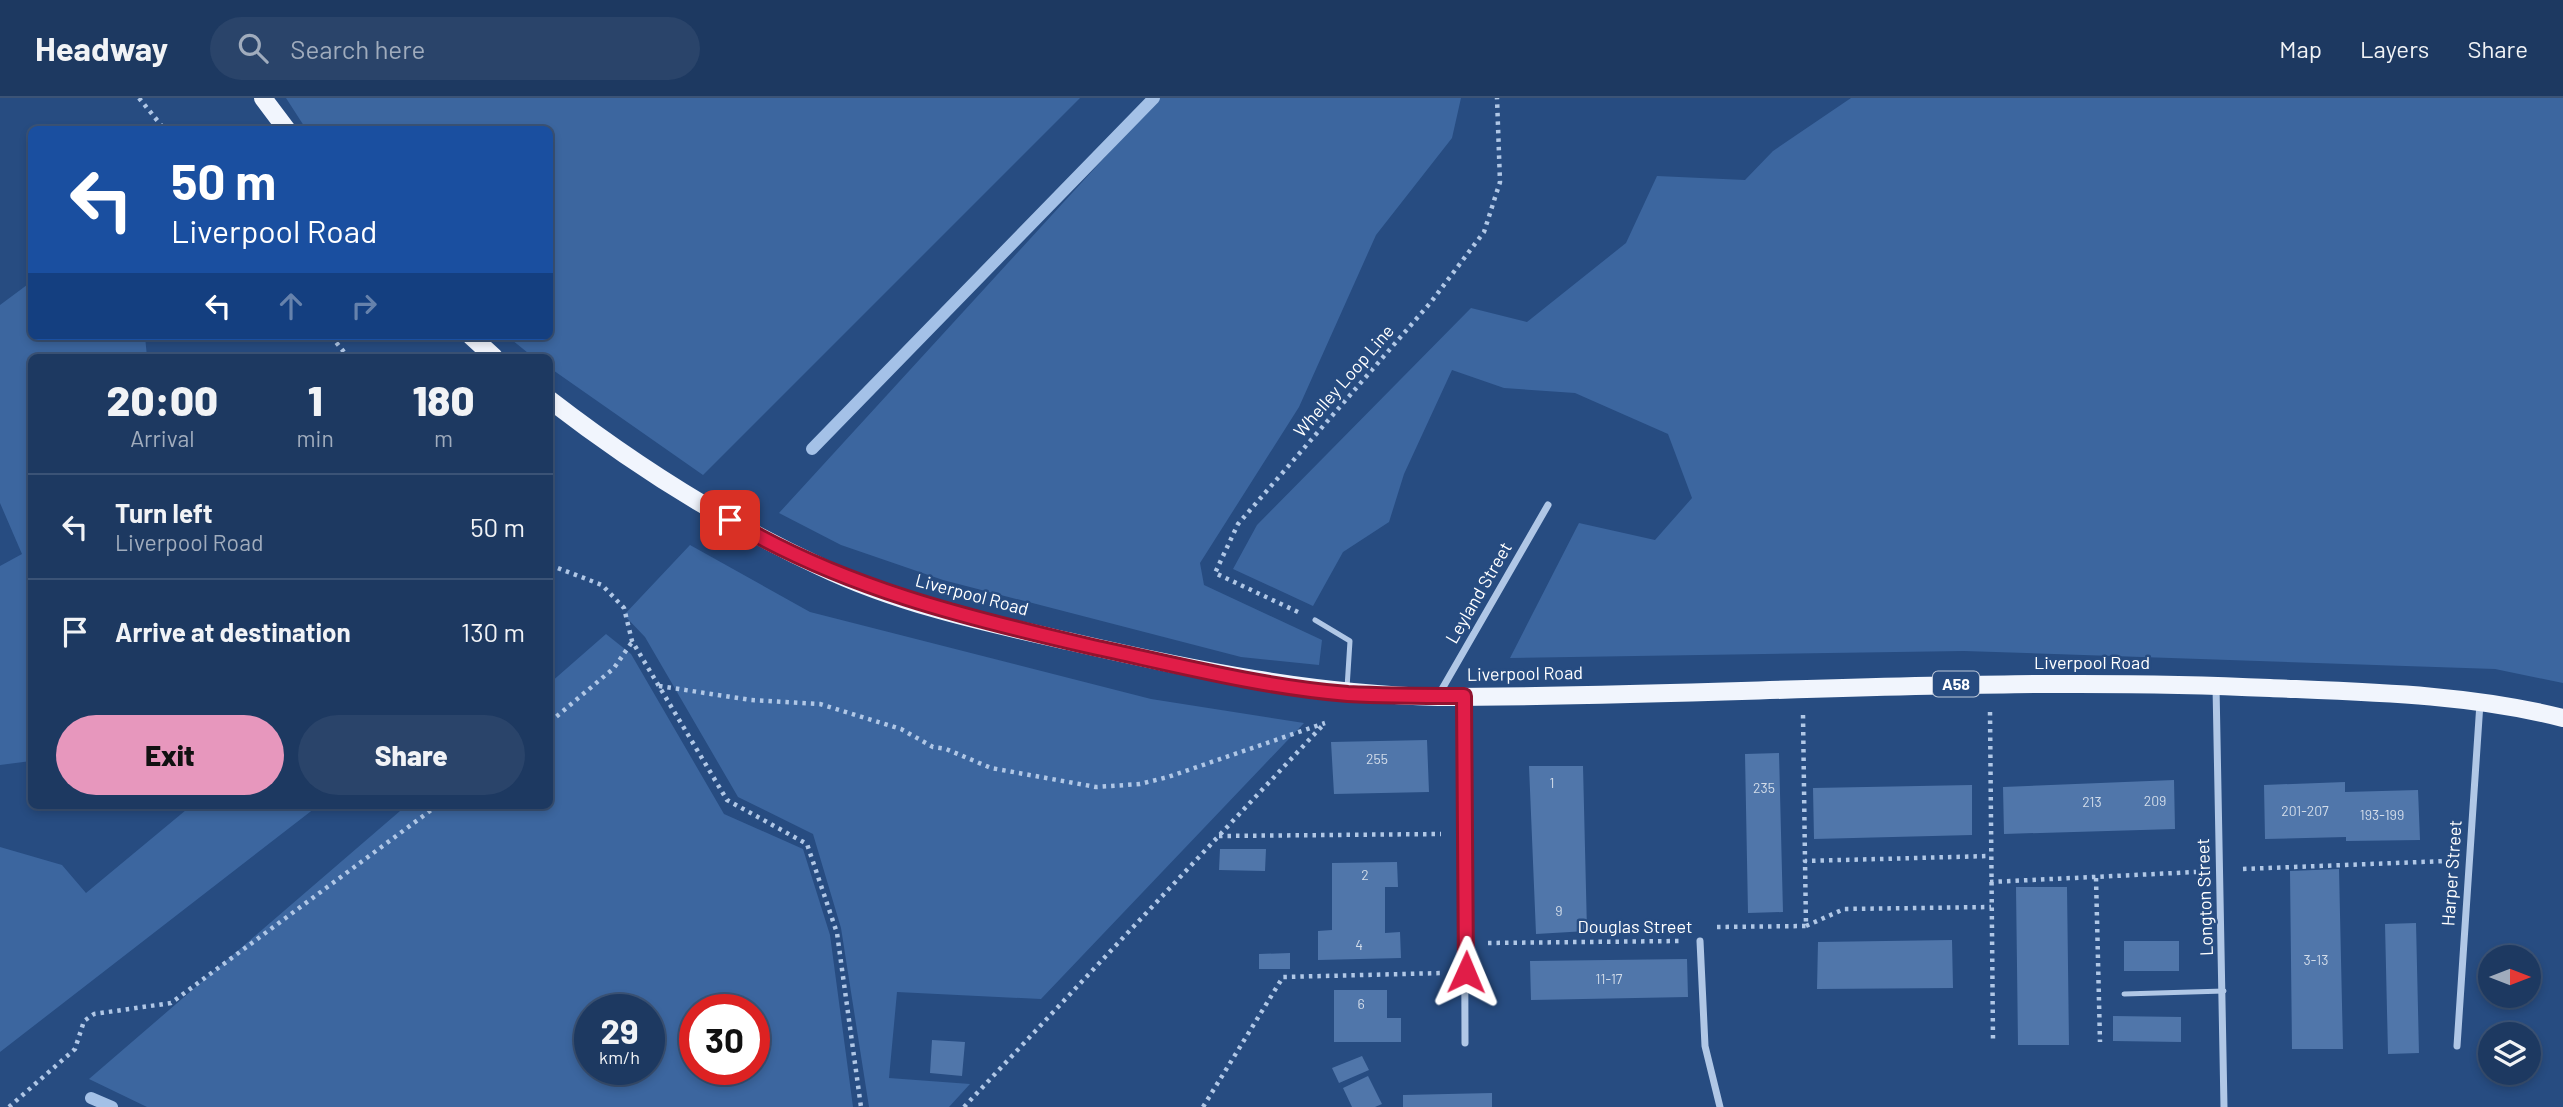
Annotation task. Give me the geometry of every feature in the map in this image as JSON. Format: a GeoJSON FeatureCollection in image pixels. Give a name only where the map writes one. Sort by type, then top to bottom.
{"type":"FeatureCollection","features":[{"type":"Feature","properties":{"kind":"main road"},"geometry":{"type":"LineString","coordinates":[[263,98],[283,126]]}},
{"type":"Feature","properties":{"kind":"main road"},"geometry":{"type":"LineString","coordinates":[[475,340],[491,354]]}},
{"type":"Feature","properties":{"kind":"main road","name":"Liverpool Road"},"geometry":{"type":"LineString","coordinates":[[553,402],[639,465],[753,533],[821,568],[883,591],[959,615],[1201,671],[1346,694],[1464,696],[1990,683],[2216,685],[2480,703],[2563,718]]}},
{"type":"Feature","properties":{"kind":"street","name":"Leyland Street"},"geometry":{"type":"LineString","coordinates":[[1438,696],[1548,505]]}},
{"type":"Feature","properties":{"kind":"street","name":"Longton Street"},"geometry":{"type":"LineString","coordinates":[[2216,685],[2224,991],[2224,1107]]}},
{"type":"Feature","properties":{"kind":"street"},"geometry":{"type":"LineString","coordinates":[[1464,696],[1465,1043]]}},
{"type":"Feature","properties":{"kind":"street","name":"Harper Street"},"geometry":{"type":"LineString","coordinates":[[2457,1046],[2480,703]]}},
{"type":"Feature","properties":{"kind":"street","name":"Douglas Street"},"geometry":{"type":"LineString","coordinates":[[1700,941],[1705,1046],[1720,1107]]}},
{"type":"Feature","properties":{"kind":"lane"},"geometry":{"type":"LineString","coordinates":[[1315,620],[1350,641],[1346,694]]}},
{"type":"Feature","properties":{"kind":"lane"},"geometry":{"type":"LineString","coordinates":[[2124,994],[2224,991]]}},
{"type":"Feature","properties":{"kind":"path"},"geometry":{"type":"LineString","coordinates":[[139,98],[162,126]]}},
{"type":"Feature","properties":{"kind":"path","name":"Whelley Loop Line"},"geometry":{"type":"LineString","coordinates":[[1315,620],[1215,573],[1238,524],[1431,302],[1484,232],[1500,182],[1497,98]]}},
{"type":"Feature","properties":{"kind":"path"},"geometry":{"type":"LineString","coordinates":[[334,340],[346,354]]}},
{"type":"Feature","properties":{"kind":"path"},"geometry":{"type":"LineString","coordinates":[[553,566],[602,585],[624,608],[632,641],[727,800],[807,844],[837,933],[861,1107]]}},
{"type":"Feature","properties":{"kind":"path"},"geometry":{"type":"LineString","coordinates":[[553,719],[614,668],[632,641]]}},
{"type":"Feature","properties":{"kind":"path"},"geometry":{"type":"LineString","coordinates":[[1990,683],[1993,1041]]}},
{"type":"Feature","properties":{"kind":"path"},"geometry":{"type":"LineString","coordinates":[[659,686],[751,700],[820,704],[848,710],[901,729],[933,747],[946,748],[991,768],[1096,787],[1128,785],[1168,777],[1325,723]]}},
{"type":"Feature","properties":{"kind":"path"},"geometry":{"type":"LineString","coordinates":[[1802,688],[1806,926]]}},
{"type":"Feature","properties":{"kind":"path"},"geometry":{"type":"LineString","coordinates":[[964,1107],[1325,723],[1346,694]]}},
{"type":"Feature","properties":{"kind":"path"},"geometry":{"type":"LineString","coordinates":[[9,1107],[75,1049],[84,1021],[94,1014],[171,1003],[433,809]]}},
{"type":"Feature","properties":{"kind":"path"},"geometry":{"type":"LineString","coordinates":[[1219,836],[1466,834]]}},
{"type":"Feature","properties":{"kind":"path"},"geometry":{"type":"LineString","coordinates":[[1805,861],[1990,856]]}},
{"type":"Feature","properties":{"kind":"path"},"geometry":{"type":"LineString","coordinates":[[1990,883],[2304,865],[2468,860]]}},
{"type":"Feature","properties":{"kind":"path"},"geometry":{"type":"LineString","coordinates":[[2095,878],[2100,1042]]}},
{"type":"Feature","properties":{"kind":"path"},"geometry":{"type":"LineString","coordinates":[[1700,941],[1701,928],[1806,926],[1844,909],[1991,907]]}},
{"type":"Feature","properties":{"kind":"path","name":"Douglas Street"},"geometry":{"type":"LineString","coordinates":[[1466,943],[1700,941]]}},
{"type":"Feature","properties":{"kind":"path"},"geometry":{"type":"LineString","coordinates":[[1203,1107],[1283,977],[1466,972]]}},
{"type":"Feature","properties":{"kind":"shaded area"},"geometry":{"type":"Polygon","coordinates":[[[286,98],[1080,98],[703,475],[553,370],[553,354],[529,354],[512,340],[553,340],[553,126],[304,126],[286,98]]]}},
{"type":"Feature","properties":{"kind":"shaded area"},"geometry":{"type":"Polygon","coordinates":[[[1159,98],[1461,98],[1452,138],[1376,235],[1299,407],[1200,563],[1204,585],[1322,640],[1319,665],[1241,657],[943,580],[841,545],[779,513],[1159,98]]]}},
{"type":"Feature","properties":{"kind":"shaded area"},"geometry":{"type":"Polygon","coordinates":[[[1851,98],[2563,98],[2563,683],[2495,669],[1964,651],[1510,658],[1579,523],[1655,540],[1692,498],[1668,434],[1575,393],[1504,388],[1452,370],[1404,474],[1389,522],[1343,552],[1313,606],[1233,569],[1257,525],[1471,308],[1527,322],[1626,243],[1657,176],[1745,180],[1773,151],[1851,98]]]}},
{"type":"Feature","properties":{"kind":"shaded area"},"geometry":{"type":"Polygon","coordinates":[[[28,284],[28,340],[145,340],[147,354],[28,354],[28,761],[0,765],[0,566],[22,554],[0,503],[0,305],[28,284]]]}},
{"type":"Feature","properties":{"kind":"shaded area"},"geometry":{"type":"Polygon","coordinates":[[[690,545],[810,612],[1151,699],[1304,723],[1041,999],[897,992],[889,1078],[970,1084],[949,1107],[869,1107],[841,928],[813,834],[738,797],[645,637],[624,615],[690,545]]]}},
{"type":"Feature","properties":{"kind":"shaded area"},"geometry":{"type":"Polygon","coordinates":[[[606,634],[631,654],[724,814],[803,849],[830,935],[853,1107],[147,1107],[89,1079],[402,809],[553,809],[553,680],[606,634]]]}},
{"type":"Feature","properties":{"kind":"shaded area"},"geometry":{"type":"Polygon","coordinates":[[[187,809],[314,809],[0,1052],[0,847],[62,865],[86,893],[187,809]]]}},
{"type":"Feature","properties":{"kind":"building"},"geometry":{"type":"Polygon","coordinates":[[[1427,740],[1429,792],[1334,794],[1331,742],[1427,740]]]}},
{"type":"Feature","properties":{"kind":"building"},"geometry":{"type":"Polygon","coordinates":[[[1779,753],[1783,912],[1748,913],[1745,754],[1779,753]]]}},
{"type":"Feature","properties":{"kind":"building"},"geometry":{"type":"Polygon","coordinates":[[[1529,766],[1583,766],[1587,931],[1536,934],[1529,766]]]}},
{"type":"Feature","properties":{"kind":"building"},"geometry":{"type":"Polygon","coordinates":[[[2174,780],[2175,829],[2004,834],[2003,787],[2174,780]]]}},
{"type":"Feature","properties":{"kind":"building"},"geometry":{"type":"Polygon","coordinates":[[[2345,782],[2345,792],[2418,790],[2420,840],[2346,841],[2346,837],[2265,839],[2264,785],[2345,782]]]}},
{"type":"Feature","properties":{"kind":"building"},"geometry":{"type":"Polygon","coordinates":[[[1972,785],[1972,835],[1814,839],[1813,788],[1972,785]]]}},
{"type":"Feature","properties":{"kind":"building"},"geometry":{"type":"Polygon","coordinates":[[[1220,849],[1266,849],[1265,871],[1219,870],[1220,849]]]}},
{"type":"Feature","properties":{"kind":"building"},"geometry":{"type":"Polygon","coordinates":[[[1397,862],[1398,887],[1385,887],[1385,933],[1400,932],[1401,958],[1318,960],[1318,931],[1332,930],[1332,863],[1397,862]]]}},
{"type":"Feature","properties":{"kind":"building"},"geometry":{"type":"Polygon","coordinates":[[[2339,869],[2343,1049],[2292,1049],[2290,871],[2339,869]]]}},
{"type":"Feature","properties":{"kind":"building"},"geometry":{"type":"Polygon","coordinates":[[[2016,887],[2067,887],[2069,1045],[2018,1045],[2016,887]]]}},
{"type":"Feature","properties":{"kind":"building"},"geometry":{"type":"Polygon","coordinates":[[[2416,923],[2419,1053],[2388,1054],[2385,924],[2416,923]]]}},
{"type":"Feature","properties":{"kind":"building"},"geometry":{"type":"Polygon","coordinates":[[[1952,940],[1953,988],[1817,989],[1818,942],[1952,940]]]}},
{"type":"Feature","properties":{"kind":"building"},"geometry":{"type":"Polygon","coordinates":[[[2124,941],[2179,941],[2179,971],[2124,971],[2124,941]]]}},
{"type":"Feature","properties":{"kind":"building"},"geometry":{"type":"Polygon","coordinates":[[[1290,953],[1290,969],[1259,969],[1259,954],[1290,953]]]}},
{"type":"Feature","properties":{"kind":"building"},"geometry":{"type":"Polygon","coordinates":[[[1687,959],[1688,997],[1531,1000],[1530,961],[1687,959]]]}},
{"type":"Feature","properties":{"kind":"building"},"geometry":{"type":"Polygon","coordinates":[[[1334,990],[1387,990],[1387,1018],[1401,1018],[1401,1042],[1334,1042],[1334,990]]]}},
{"type":"Feature","properties":{"kind":"building"},"geometry":{"type":"Polygon","coordinates":[[[2113,1016],[2181,1017],[2181,1042],[2113,1041],[2113,1016]]]}},
{"type":"Feature","properties":{"kind":"building"},"geometry":{"type":"Polygon","coordinates":[[[932,1040],[965,1042],[962,1076],[930,1073],[932,1040]]]}},
{"type":"Feature","properties":{"kind":"building"},"geometry":{"type":"Polygon","coordinates":[[[1362,1056],[1369,1070],[1339,1083],[1332,1068],[1362,1056]]]}},
{"type":"Feature","properties":{"kind":"building"},"geometry":{"type":"Polygon","coordinates":[[[1368,1076],[1382,1104],[1375,1107],[1352,1107],[1343,1088],[1368,1076]]]}},
{"type":"Feature","properties":{"kind":"building"},"geometry":{"type":"Polygon","coordinates":[[[1492,1093],[1492,1107],[1403,1107],[1403,1095],[1492,1093]]]}},
{"type":"Feature","properties":{"kind":"waterway"},"geometry":{"type":"LineString","coordinates":[[812,449],[1154,98]]}},
{"type":"Feature","properties":{"kind":"waterway"},"geometry":{"type":"LineString","coordinates":[[91,1098],[112,1107]]}},
{"type":"Feature","properties":{"kind":"route"},"geometry":{"type":"LineString","coordinates":[[730,520],[821,568],[959,615],[1201,671],[1282,685],[1346,694],[1464,696],[1466,972]]}}]}
